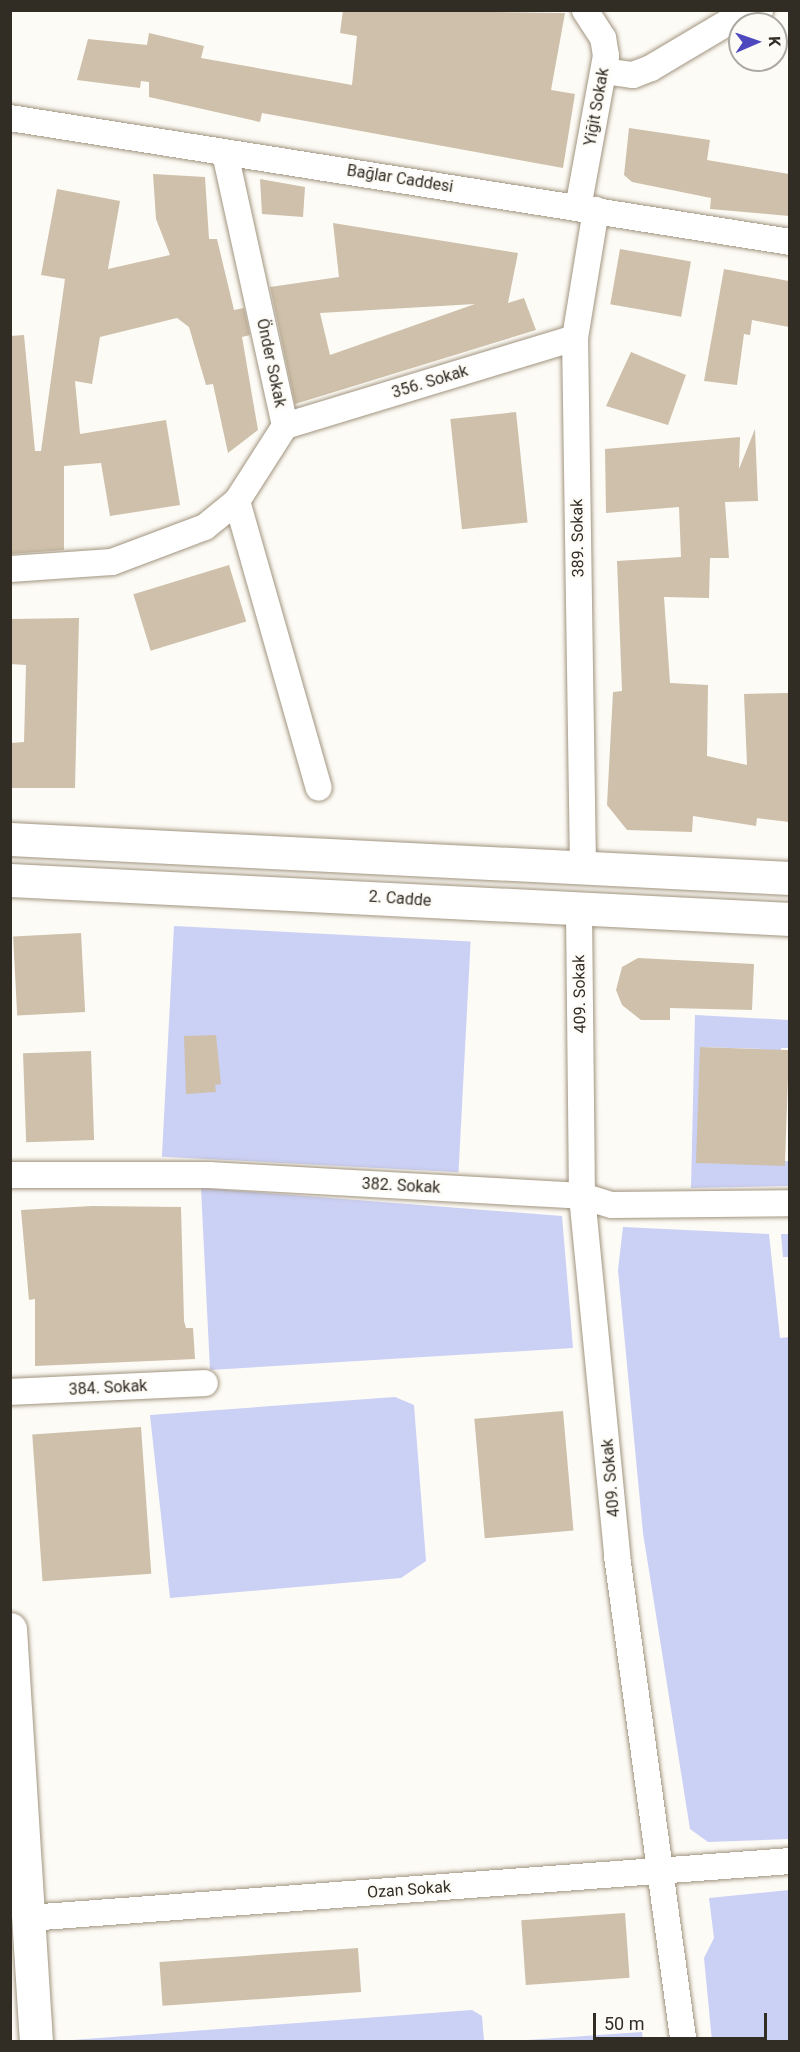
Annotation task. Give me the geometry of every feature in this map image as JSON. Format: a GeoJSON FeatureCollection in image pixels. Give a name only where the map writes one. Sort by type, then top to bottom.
{"type":"FeatureCollection","features":[{"type":"Feature","properties":{"kind":"main road"},"geometry":{"type":"LineString","coordinates":[[10,839],[789,878]]}},
{"type":"Feature","properties":{"kind":"main road","name":"2. Cadde"},"geometry":{"type":"LineString","coordinates":[[10,880],[579,912],[789,919]]}},
{"type":"Feature","properties":{"kind":"main road"},"geometry":{"type":"LineString","coordinates":[[10,1629],[36,2042]]}},
{"type":"Feature","properties":{"kind":"street","name":"Yiğit Sokak"},"geometry":{"type":"LineString","coordinates":[[585,10],[603,38],[604,71],[587,209]]}},
{"type":"Feature","properties":{"kind":"street"},"geometry":{"type":"LineString","coordinates":[[604,71],[633,75],[651,68],[732,20],[760,10]]}},
{"type":"Feature","properties":{"kind":"street","name":"Bağlar Caddesi"},"geometry":{"type":"LineString","coordinates":[[10,118],[789,242]]}},
{"type":"Feature","properties":{"kind":"street","name":"Önder Sokak"},"geometry":{"type":"LineString","coordinates":[[10,569],[112,562],[205,527],[237,501],[285,426],[225,152]]}},
{"type":"Feature","properties":{"kind":"street","name":"389. Sokak"},"geometry":{"type":"LineString","coordinates":[[583,868],[575,338],[587,209]]}},
{"type":"Feature","properties":{"kind":"street","name":"356. Sokak"},"geometry":{"type":"LineString","coordinates":[[285,426],[575,338]]}},
{"type":"Feature","properties":{"kind":"street"},"geometry":{"type":"LineString","coordinates":[[237,501],[319,788]]}},
{"type":"Feature","properties":{"kind":"street","name":"409. Sokak"},"geometry":{"type":"LineString","coordinates":[[579,912],[582,1196],[617,1556],[664,1873],[684,2042]]}},
{"type":"Feature","properties":{"kind":"street","name":"382. Sokak"},"geometry":{"type":"LineString","coordinates":[[10,1175],[209,1175],[582,1196],[612,1205],[789,1203]]}},
{"type":"Feature","properties":{"kind":"street","name":"384. Sokak"},"geometry":{"type":"LineString","coordinates":[[10,1392],[205,1383]]}},
{"type":"Feature","properties":{"kind":"street","name":"Ozan Sokak"},"geometry":{"type":"LineString","coordinates":[[29,1918],[789,1862]]}},
{"type":"Feature","properties":{"kind":"shaded area"},"geometry":{"type":"Polygon","coordinates":[[[174,926],[471,942],[459,1172],[162,1157],[174,926]]]}},
{"type":"Feature","properties":{"kind":"shaded area"},"geometry":{"type":"Polygon","coordinates":[[[695,1015],[789,1020],[789,1048],[781,1048],[781,1088],[763,1094],[763,1049],[701,1047],[699,1092],[714,1093],[700,1123],[700,1163],[761,1164],[762,1129],[772,1161],[789,1161],[789,1186],[691,1188],[695,1015]]]}},
{"type":"Feature","properties":{"kind":"shaded area"},"geometry":{"type":"Polygon","coordinates":[[[201,1188],[562,1216],[573,1348],[210,1370],[201,1188]]]}},
{"type":"Feature","properties":{"kind":"shaded area"},"geometry":{"type":"Polygon","coordinates":[[[623,1227],[769,1234],[780,1338],[790,1337],[789,1839],[708,1842],[690,1829],[643,1533],[618,1270],[623,1227]]]}},
{"type":"Feature","properties":{"kind":"shaded area"},"geometry":{"type":"Polygon","coordinates":[[[781,1234],[789,1234],[789,1257],[783,1257],[781,1234]]]}},
{"type":"Feature","properties":{"kind":"shaded area"},"geometry":{"type":"Polygon","coordinates":[[[395,1397],[414,1405],[426,1561],[401,1578],[170,1598],[150,1415],[395,1397]]]}},
{"type":"Feature","properties":{"kind":"shaded area"},"geometry":{"type":"Polygon","coordinates":[[[789,1890],[789,2041],[712,2041],[704,1958],[714,1938],[709,1898],[789,1890]]]}},
{"type":"Feature","properties":{"kind":"shaded area"},"geometry":{"type":"Polygon","coordinates":[[[472,2010],[482,2016],[484,2041],[59,2041],[472,2010]]]}},
{"type":"Feature","properties":{"kind":"shaded area"},"geometry":{"type":"Polygon","coordinates":[[[642,2032],[643,2041],[513,2041],[642,2032]]]}},
{"type":"Feature","properties":{"kind":"building"},"geometry":{"type":"Polygon","coordinates":[[[343,10],[565,13],[551,90],[575,94],[563,168],[262,113],[260,122],[149,97],[149,82],[141,81],[140,88],[77,80],[88,39],[147,45],[149,33],[204,46],[201,58],[352,85],[357,36],[340,33],[343,10]]]}},
{"type":"Feature","properties":{"kind":"building"},"geometry":{"type":"Polygon","coordinates":[[[629,128],[710,140],[707,160],[789,174],[789,216],[710,209],[711,198],[632,182],[624,175],[629,128]]]}},
{"type":"Feature","properties":{"kind":"building"},"geometry":{"type":"Polygon","coordinates":[[[153,174],[205,177],[209,239],[217,239],[234,310],[244,308],[250,335],[242,337],[258,430],[228,453],[213,384],[206,385],[189,327],[177,318],[100,337],[92,384],[75,381],[80,434],[166,420],[180,505],[110,516],[101,463],[64,466],[64,550],[10,554],[10,336],[24,335],[35,451],[41,451],[65,279],[41,275],[57,189],[120,201],[108,269],[170,255],[156,219],[153,174]]]}},
{"type":"Feature","properties":{"kind":"building"},"geometry":{"type":"Polygon","coordinates":[[[260,179],[305,187],[303,217],[262,214],[260,179]]]}},
{"type":"Feature","properties":{"kind":"building"},"geometry":{"type":"Polygon","coordinates":[[[333,223],[518,253],[508,303],[524,298],[536,330],[295,404],[270,287],[339,277],[333,223]],[[475,304],[320,313],[330,355],[475,304]]]}},
{"type":"Feature","properties":{"kind":"building"},"geometry":{"type":"Polygon","coordinates":[[[620,249],[691,262],[681,317],[610,304],[620,249]]]}},
{"type":"Feature","properties":{"kind":"building"},"geometry":{"type":"Polygon","coordinates":[[[724,269],[789,281],[789,327],[752,320],[750,335],[744,334],[737,385],[704,381],[724,269]]]}},
{"type":"Feature","properties":{"kind":"building"},"geometry":{"type":"Polygon","coordinates":[[[631,352],[686,375],[668,425],[606,406],[631,352]]]}},
{"type":"Feature","properties":{"kind":"building"},"geometry":{"type":"Polygon","coordinates":[[[516,412],[528,522],[462,529],[450,419],[516,412]]]}},
{"type":"Feature","properties":{"kind":"building"},"geometry":{"type":"Polygon","coordinates":[[[755,429],[758,501],[725,502],[729,558],[710,558],[709,598],[664,597],[670,683],[708,685],[707,756],[747,765],[744,694],[789,693],[789,822],[757,818],[756,826],[693,816],[692,832],[627,830],[607,805],[613,692],[622,691],[617,561],[681,557],[679,507],[606,513],[605,449],[740,437],[739,469],[755,429]]]}},
{"type":"Feature","properties":{"kind":"building"},"geometry":{"type":"Polygon","coordinates":[[[229,565],[246,621],[151,651],[133,594],[229,565]]]}},
{"type":"Feature","properties":{"kind":"building"},"geometry":{"type":"Polygon","coordinates":[[[79,618],[75,788],[10,788],[10,743],[24,742],[26,665],[10,664],[10,619],[79,618]]]}},
{"type":"Feature","properties":{"kind":"building"},"geometry":{"type":"Polygon","coordinates":[[[81,933],[85,1012],[17,1015],[13,937],[81,933]]]}},
{"type":"Feature","properties":{"kind":"building"},"geometry":{"type":"Polygon","coordinates":[[[638,958],[754,964],[752,1010],[670,1008],[670,1020],[641,1020],[622,1005],[616,990],[622,967],[638,958]]]}},
{"type":"Feature","properties":{"kind":"building"},"geometry":{"type":"Polygon","coordinates":[[[216,1035],[221,1084],[215,1085],[216,1092],[186,1094],[184,1036],[216,1035]]]}},
{"type":"Feature","properties":{"kind":"building"},"geometry":{"type":"Polygon","coordinates":[[[700,1047],[789,1050],[785,1166],[696,1163],[700,1047]]]}},
{"type":"Feature","properties":{"kind":"building"},"geometry":{"type":"Polygon","coordinates":[[[91,1051],[94,1140],[26,1142],[23,1053],[91,1051]]]}},
{"type":"Feature","properties":{"kind":"building"},"geometry":{"type":"Polygon","coordinates":[[[92,1206],[181,1207],[184,1321],[186,1328],[193,1328],[195,1359],[35,1366],[35,1299],[29,1300],[21,1210],[92,1206]]]}},
{"type":"Feature","properties":{"kind":"building"},"geometry":{"type":"Polygon","coordinates":[[[563,1411],[573,1531],[485,1538],[474,1419],[563,1411]]]}},
{"type":"Feature","properties":{"kind":"building"},"geometry":{"type":"Polygon","coordinates":[[[141,1427],[151,1574],[43,1581],[32,1435],[141,1427]]]}},
{"type":"Feature","properties":{"kind":"building"},"geometry":{"type":"Polygon","coordinates":[[[625,1913],[630,1978],[526,1985],[521,1920],[625,1913]]]}},
{"type":"Feature","properties":{"kind":"building"},"geometry":{"type":"Polygon","coordinates":[[[358,1948],[361,1992],[163,2006],[159,1962],[358,1948]]]}}]}
